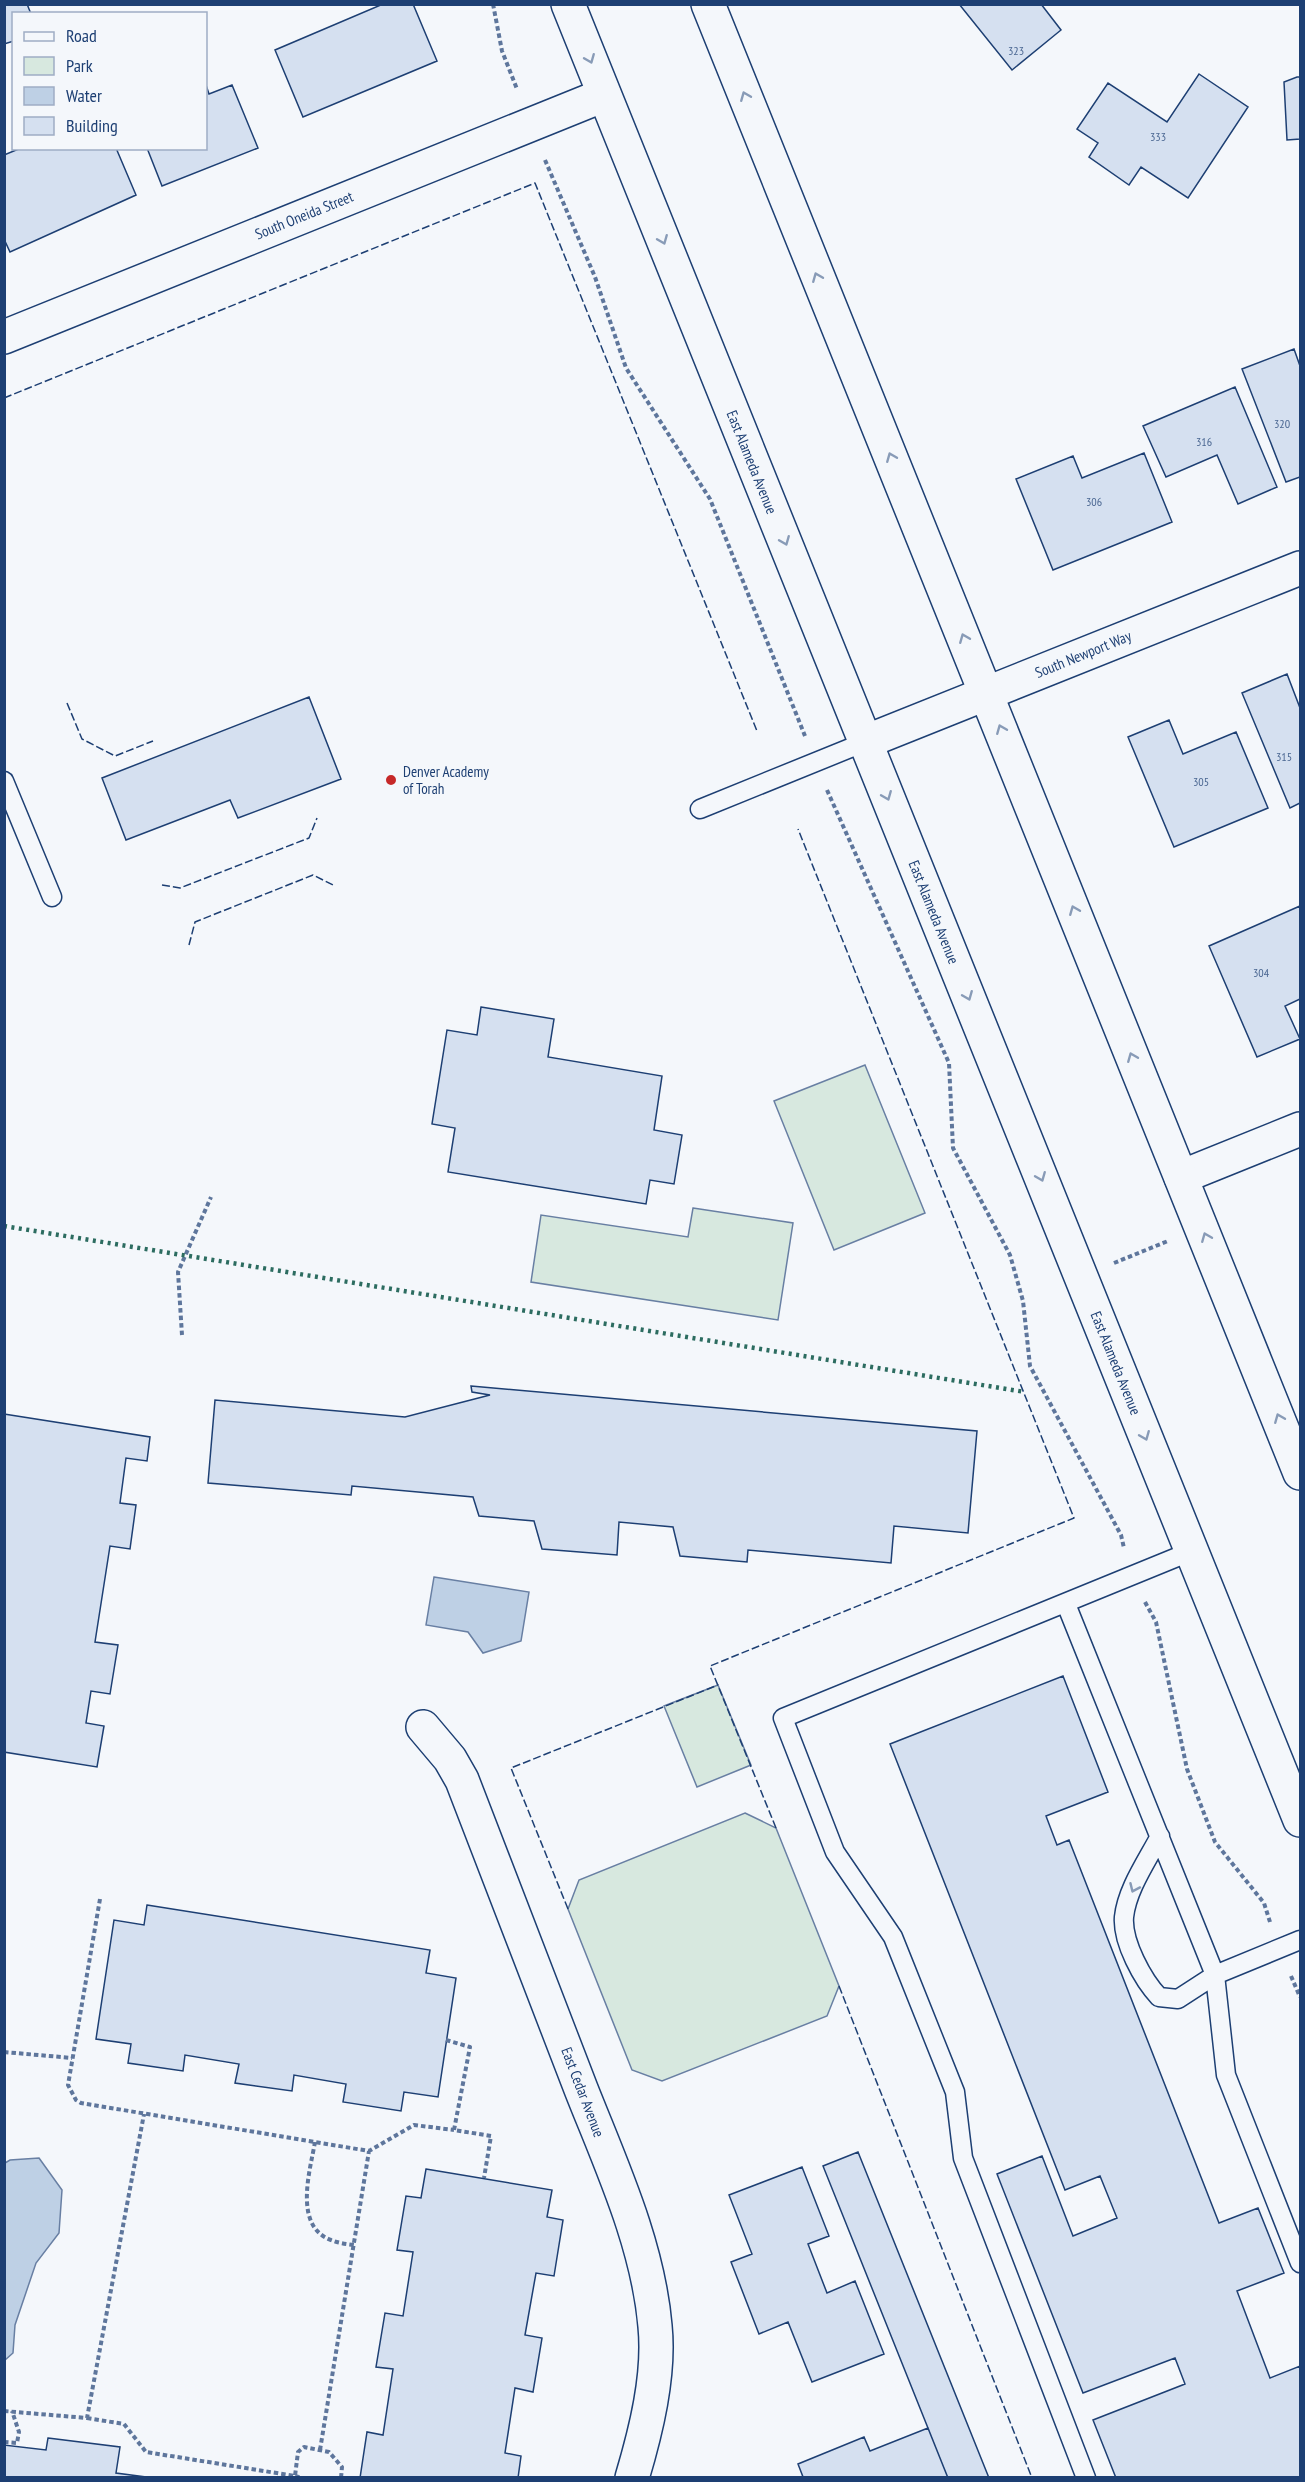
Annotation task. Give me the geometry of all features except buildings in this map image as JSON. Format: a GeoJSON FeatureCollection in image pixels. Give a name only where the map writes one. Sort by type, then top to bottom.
{"type":"FeatureCollection","features":[{"type":"Feature","properties":{"kind":"main road","name":"East Alameda Avenue"},"geometry":{"type":"LineString","coordinates":[[568,4],[1300,1820]]}},
{"type":"Feature","properties":{"kind":"main road"},"geometry":{"type":"LineString","coordinates":[[708,4],[1300,1473]]}},
{"type":"Feature","properties":{"kind":"main road","name":"South Oneida Street"},"geometry":{"type":"LineString","coordinates":[[4,337],[604,95]]}},
{"type":"Feature","properties":{"kind":"main road","name":"South Newport Way"},"geometry":{"type":"LineString","coordinates":[[865,742],[1300,568]]}},
{"type":"Feature","properties":{"kind":"main road"},"geometry":{"type":"LineString","coordinates":[[1181,1177],[1300,1129]]}},
{"type":"Feature","properties":{"kind":"main road","name":"East Cedar Avenue"},"geometry":{"type":"LineString","coordinates":[[423,1727],[450,1759],[462,1780],[638,2240],[650,2288],[656,2338],[655,2367],[648,2410],[641,2448],[632,2478]]}},
{"type":"Feature","properties":{"kind":"lane"},"geometry":{"type":"LineString","coordinates":[[700,809],[865,742]]}},
{"type":"Feature","properties":{"kind":"lane"},"geometry":{"type":"LineString","coordinates":[[4,781],[52,897]]}},
{"type":"Feature","properties":{"kind":"lane"},"geometry":{"type":"LineString","coordinates":[[1086,2478],[963,2158],[955,2092],[942,2059],[893,1937],[835,1852],[783,1718],[1192,1551]]}},
{"type":"Feature","properties":{"kind":"lane"},"geometry":{"type":"LineString","coordinates":[[1066,1604],[1215,1975],[1226,2075],[1300,2263]]}},
{"type":"Feature","properties":{"kind":"lane"},"geometry":{"type":"LineString","coordinates":[[1160,1836],[1131,1894],[1124,1918],[1129,1944],[1144,1981],[1159,1997],[1178,1999],[1215,1975],[1300,1940]]}},
{"type":"Feature","properties":{"kind":"path"},"geometry":{"type":"LineString","coordinates":[[493,4],[502,51],[519,94]]}},
{"type":"Feature","properties":{"kind":"path"},"geometry":{"type":"LineString","coordinates":[[546,163],[595,277],[626,368],[710,499],[847,839],[949,1063],[953,1148],[1010,1255],[1023,1301],[1030,1366],[1121,1535],[1132,1576],[1156,1622],[1187,1769],[1215,1842],[1264,1903],[1300,1997]]}},
{"type":"Feature","properties":{"kind":"path"},"geometry":{"type":"LineString","coordinates":[[182,1335],[178,1272],[211,1197]]}},
{"type":"Feature","properties":{"kind":"path"},"geometry":{"type":"LineString","coordinates":[[1108,1266],[1170,1241]]}},
{"type":"Feature","properties":{"kind":"path"},"geometry":{"type":"LineString","coordinates":[[100,1899],[68,2085],[76,2100],[81,2103],[144,2114],[369,2151],[414,2125],[490,2136],[484,2178]]}},
{"type":"Feature","properties":{"kind":"path"},"geometry":{"type":"LineString","coordinates":[[446,2040],[470,2047],[454,2130]]}},
{"type":"Feature","properties":{"kind":"path"},"geometry":{"type":"LineString","coordinates":[[4,2052],[72,2058]]}},
{"type":"Feature","properties":{"kind":"path"},"geometry":{"type":"LineString","coordinates":[[87,2418],[144,2114]]}},
{"type":"Feature","properties":{"kind":"path"},"geometry":{"type":"LineString","coordinates":[[315,2142],[305,2198],[309,2214],[317,2230],[329,2240],[354,2246]]}},
{"type":"Feature","properties":{"kind":"path"},"geometry":{"type":"LineString","coordinates":[[320,2450],[369,2151]]}},
{"type":"Feature","properties":{"kind":"path"},"geometry":{"type":"LineString","coordinates":[[4,2411],[87,2418],[124,2424],[146,2452],[302,2478]]}},
{"type":"Feature","properties":{"kind":"path"},"geometry":{"type":"LineString","coordinates":[[4,2442],[17,2443],[19,2432],[12,2411]]}},
{"type":"Feature","properties":{"kind":"path"},"geometry":{"type":"LineString","coordinates":[[295,2476],[298,2452],[304,2447],[329,2452],[342,2467],[340,2478]]}},
{"type":"Feature","properties":{"kind":"green space"},"geometry":{"type":"Polygon","coordinates":[[[865,1065],[925,1213],[834,1250],[774,1101],[865,1065]]]}},
{"type":"Feature","properties":{"kind":"green space"},"geometry":{"type":"Polygon","coordinates":[[[693,1208],[793,1223],[778,1320],[531,1282],[541,1215],[688,1237],[693,1208]]]}},
{"type":"Feature","properties":{"kind":"green space"},"geometry":{"type":"Polygon","coordinates":[[[718,1685],[751,1765],[697,1787],[664,1706],[718,1685]]]}},
{"type":"Feature","properties":{"kind":"green space"},"geometry":{"type":"Polygon","coordinates":[[[745,1813],[776,1828],[839,1986],[827,2016],[662,2081],[632,2070],[568,1909],[579,1880],[745,1813]]]}},
{"type":"Feature","properties":{"kind":"water"},"geometry":{"type":"Polygon","coordinates":[[[434,1577],[529,1592],[521,1641],[483,1653],[468,1632],[426,1625],[434,1577]]]}},
{"type":"Feature","properties":{"kind":"water"},"geometry":{"type":"Polygon","coordinates":[[[39,2158],[62,2190],[59,2233],[36,2263],[15,2325],[13,2353],[5,2360],[5,2163],[10,2160],[39,2158]]]}},
{"type":"Feature","properties":{"kind":"hedge"},"geometry":{"type":"LineString","coordinates":[[4,1226],[1025,1392]]}},
{"type":"Feature","properties":{"kind":"fence"},"geometry":{"type":"LineString","coordinates":[[4,398],[535,183],[757,731]]}},
{"type":"Feature","properties":{"kind":"fence"},"geometry":{"type":"LineString","coordinates":[[67,703],[82,739],[115,756],[153,741]]}},
{"type":"Feature","properties":{"kind":"fence"},"geometry":{"type":"LineString","coordinates":[[162,885],[180,888],[309,838],[317,818]]}},
{"type":"Feature","properties":{"kind":"fence"},"geometry":{"type":"LineString","coordinates":[[776,1828],[710,1666],[1074,1518],[798,829]]}},
{"type":"Feature","properties":{"kind":"fence"},"geometry":{"type":"LineString","coordinates":[[189,945],[195,922],[313,875],[333,885]]}},
{"type":"Feature","properties":{"kind":"fence"},"geometry":{"type":"LineString","coordinates":[[568,1909],[511,1768],[718,1685]]}},
{"type":"Feature","properties":{"kind":"fence"},"geometry":{"type":"LineString","coordinates":[[839,1986],[1032,2478]]}},
{"type":"Feature","properties":{"kind":"place","name":"Denver Academy of Torah"},"geometry":{"type":"Point","coordinates":[391,780]}}]}
